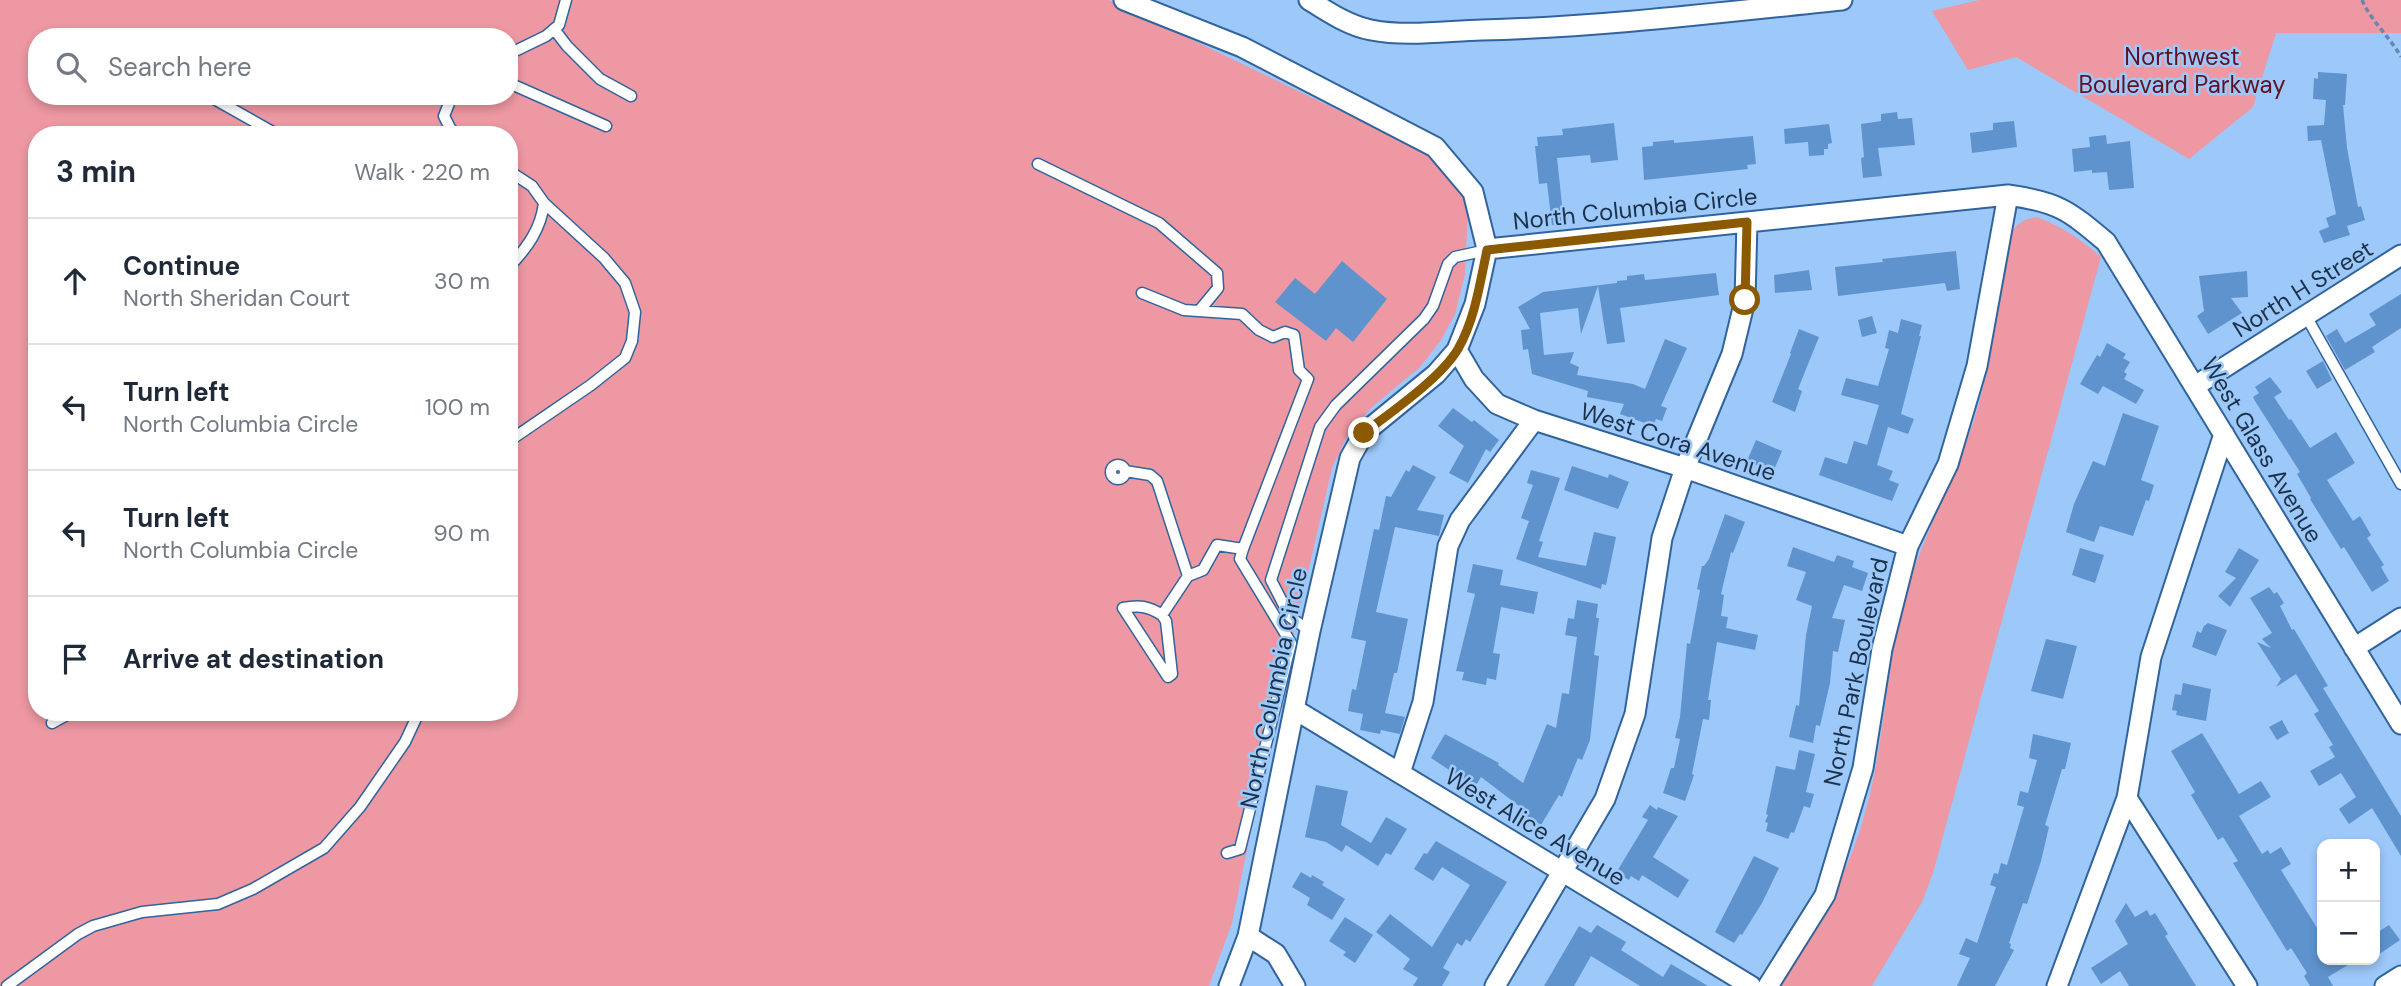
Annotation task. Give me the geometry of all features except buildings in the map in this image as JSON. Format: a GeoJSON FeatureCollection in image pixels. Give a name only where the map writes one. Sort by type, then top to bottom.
{"type":"FeatureCollection","features":[{"type":"Feature","properties":{"kind":"street"},"geometry":{"type":"LineString","coordinates":[[1124,0],[1242,47],[1436,147],[1473,192],[1487,250]]}},
{"type":"Feature","properties":{"kind":"street"},"geometry":{"type":"LineString","coordinates":[[1309,0],[1337,18],[1369,30],[1407,33],[1517,29],[1842,0]]}},
{"type":"Feature","properties":{"kind":"street","name":"North Columbia Circle"},"geometry":{"type":"LineString","coordinates":[[1229,986],[1248,936],[1310,631],[1350,458],[1364,433],[1436,374],[1457,350],[1475,304],[1487,250],[2008,195],[2041,200],[2070,212]]}},
{"type":"Feature","properties":{"kind":"street","name":"North Park Boulevard"},"geometry":{"type":"LineString","coordinates":[[1768,986],[1825,895],[1863,768],[1882,649],[1908,546],[1948,464],[1976,366],[2008,195]]}},
{"type":"Feature","properties":{"kind":"street","name":"West Glass Avenue"},"geometry":{"type":"LineString","coordinates":[[2070,212],[2106,242],[2401,724]]}},
{"type":"Feature","properties":{"kind":"street"},"geometry":{"type":"LineString","coordinates":[[1495,986],[1605,799],[1635,714],[1662,538],[1685,468],[1732,354],[1745,300],[1747,222]]}},
{"type":"Feature","properties":{"kind":"street","name":"North H Street"},"geometry":{"type":"LineString","coordinates":[[2195,386],[2401,255]]}},
{"type":"Feature","properties":{"kind":"street","name":"West Cora Avenue"},"geometry":{"type":"LineString","coordinates":[[1457,350],[1474,379],[1497,404],[1534,420],[1685,468],[1908,546]]}},
{"type":"Feature","properties":{"kind":"street"},"geometry":{"type":"LineString","coordinates":[[1400,773],[1423,702],[1448,546],[1460,520],[1534,420]]}},
{"type":"Feature","properties":{"kind":"street"},"geometry":{"type":"LineString","coordinates":[[2057,986],[2127,798],[2151,657],[2224,433]]}},
{"type":"Feature","properties":{"kind":"street"},"geometry":{"type":"LineString","coordinates":[[2354,648],[2401,618]]}},
{"type":"Feature","properties":{"kind":"street","name":"West Alice Avenue"},"geometry":{"type":"LineString","coordinates":[[1294,709],[1751,986]]}},
{"type":"Feature","properties":{"kind":"street"},"geometry":{"type":"LineString","coordinates":[[2127,798],[2247,986]]}},
{"type":"Feature","properties":{"kind":"street"},"geometry":{"type":"LineString","coordinates":[[1248,936],[1276,954],[1295,986]]}},
{"type":"Feature","properties":{"kind":"street"},"geometry":{"type":"LineString","coordinates":[[2385,986],[2401,976]]}},
{"type":"Feature","properties":{"kind":"lane"},"geometry":{"type":"LineString","coordinates":[[518,50],[559,25],[566,0]]}},
{"type":"Feature","properties":{"kind":"lane"},"geometry":{"type":"LineString","coordinates":[[554,29],[600,79],[631,96]]}},
{"type":"Feature","properties":{"kind":"lane"},"geometry":{"type":"LineString","coordinates":[[518,87],[606,126]]}},
{"type":"Feature","properties":{"kind":"lane"},"geometry":{"type":"LineString","coordinates":[[225,105],[262,126]]}},
{"type":"Feature","properties":{"kind":"lane"},"geometry":{"type":"LineString","coordinates":[[448,105],[444,116],[449,126]]}},
{"type":"Feature","properties":{"kind":"lane"},"geometry":{"type":"LineString","coordinates":[[1038,164],[1158,223],[1191,249],[1217,273],[1217,288],[1199,312]]}},
{"type":"Feature","properties":{"kind":"lane"},"geometry":{"type":"LineString","coordinates":[[518,177],[532,186],[544,202],[604,258],[625,283],[635,312],[632,341],[625,358],[518,435]]}},
{"type":"Feature","properties":{"kind":"lane"},"geometry":{"type":"LineString","coordinates":[[518,256],[538,230],[544,202]]}},
{"type":"Feature","properties":{"kind":"lane"},"geometry":{"type":"LineString","coordinates":[[1310,631],[1290,617],[1271,580],[1320,427],[1336,405],[1424,319],[1433,306],[1448,264],[1462,255],[1487,250]]}},
{"type":"Feature","properties":{"kind":"lane"},"geometry":{"type":"LineString","coordinates":[[1142,293],[1184,310],[1242,314],[1259,330],[1273,337],[1285,332],[1294,335],[1299,370],[1308,379],[1240,559],[1291,643],[1240,849],[1227,853]]}},
{"type":"Feature","properties":{"kind":"lane"},"geometry":{"type":"LineString","coordinates":[[2305,316],[2401,484]]}},
{"type":"Feature","properties":{"kind":"lane"},"geometry":{"type":"LineString","coordinates":[[1125,471],[1150,475],[1157,481],[1188,576]]}},
{"type":"Feature","properties":{"kind":"lane"},"geometry":{"type":"LineString","coordinates":[[1162,615],[1188,576],[1203,570],[1217,545],[1242,549]]}},
{"type":"Feature","properties":{"kind":"lane"},"geometry":{"type":"LineString","coordinates":[[1139,605],[1162,615],[1166,621],[1172,674],[1167,677],[1123,608],[1139,605]]}},
{"type":"Feature","properties":{"kind":"lane"},"geometry":{"type":"LineString","coordinates":[[52,723],[56,721]]}},
{"type":"Feature","properties":{"kind":"lane"},"geometry":{"type":"LineString","coordinates":[[7,986],[93,926],[142,912],[218,904],[253,889],[324,848],[360,807],[397,753],[414,721]]}},
{"type":"Feature","properties":{"kind":"path"},"geometry":{"type":"LineString","coordinates":[[2362,0],[2375,23],[2394,44],[2401,57]]}},
{"type":"Feature","properties":{"kind":"green space"},"geometry":{"type":"Polygon","coordinates":[[[0,0],[1109,0],[1421,150],[1446,168],[1468,207],[1465,274],[1455,314],[1441,340],[1420,367],[1372,407],[1348,434],[1332,468],[1272,729],[1232,923],[1209,986],[0,986],[0,0]]]}},
{"type":"Feature","properties":{"kind":"green space","name":"Northwest Boulevard Parkway"},"geometry":{"type":"Polygon","coordinates":[[[1979,0],[2401,0],[2401,33],[2276,33],[2253,107],[2189,159],[2016,57],[1968,70],[1932,11],[1979,0]]]}},
{"type":"Feature","properties":{"kind":"green space"},"geometry":{"type":"Polygon","coordinates":[[[2037,217],[2071,234],[2101,257],[1933,873],[1922,902],[1872,986],[1781,986],[1827,906],[1856,842],[1876,765],[1893,652],[1905,596],[1976,415],[1991,350],[2009,236],[2020,223],[2037,217]]]}},
{"type":"Feature","properties":{"kind":"route"},"geometry":{"type":"LineString","coordinates":[[1364,433],[1436,374],[1457,350],[1475,304],[1487,250],[1747,222],[1745,300]]}}]}
